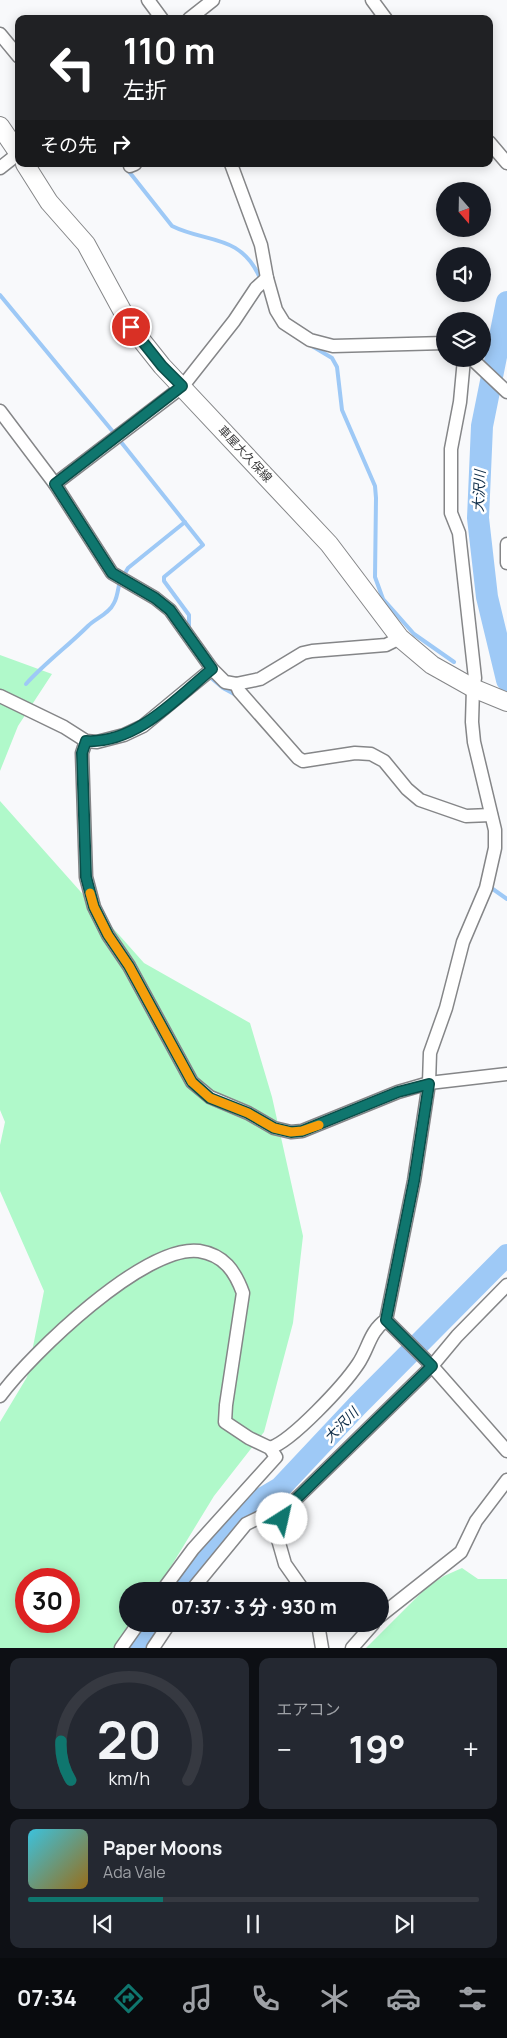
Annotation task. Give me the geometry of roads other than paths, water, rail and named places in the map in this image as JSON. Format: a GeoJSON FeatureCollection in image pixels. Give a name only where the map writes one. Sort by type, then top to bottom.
{"type":"FeatureCollection","features":[{"type":"Feature","properties":{"kind":"main road"},"geometry":{"type":"LineString","coordinates":[[0,126],[15,147]]}},
{"type":"Feature","properties":{"kind":"main road","name":"車屋大久保線"},"geometry":{"type":"LineString","coordinates":[[27,167],[49,202],[86,244],[131,327],[162,366],[329,544],[400,638],[432,665],[479,690],[507,702]]}},
{"type":"Feature","properties":{"kind":"street"},"geometry":{"type":"LineString","coordinates":[[148,0],[159,15]]}},
{"type":"Feature","properties":{"kind":"street"},"geometry":{"type":"LineString","coordinates":[[194,15],[213,0]]}},
{"type":"Feature","properties":{"kind":"street"},"geometry":{"type":"LineString","coordinates":[[372,0],[383,15]]}},
{"type":"Feature","properties":{"kind":"street"},"geometry":{"type":"LineString","coordinates":[[0,34],[15,52]]}},
{"type":"Feature","properties":{"kind":"street"},"geometry":{"type":"LineString","coordinates":[[493,147],[507,163]]}},
{"type":"Feature","properties":{"kind":"street"},"geometry":{"type":"LineString","coordinates":[[0,168],[15,156]]}},
{"type":"Feature","properties":{"kind":"street"},"geometry":{"type":"LineString","coordinates":[[232,167],[261,245],[267,278],[276,310],[284,323],[310,340],[332,346],[436,344]]}},
{"type":"Feature","properties":{"kind":"street"},"geometry":{"type":"LineString","coordinates":[[55,484],[182,386],[234,322],[256,288],[267,278]]}},
{"type":"Feature","properties":{"kind":"street"},"geometry":{"type":"LineString","coordinates":[[270,1448],[292,1435],[350,1375],[360,1362],[376,1327],[386,1320],[413,1190],[429,1084],[430,1053],[446,1008],[463,942],[486,888],[494,848],[495,830],[474,742],[472,722],[479,690],[475,678],[459,533],[451,513],[451,449],[460,402],[463,367]]}},
{"type":"Feature","properties":{"kind":"street"},"geometry":{"type":"LineString","coordinates":[[480,367],[507,392]]}},
{"type":"Feature","properties":{"kind":"street"},"geometry":{"type":"LineString","coordinates":[[0,411],[55,484],[112,573],[155,598],[170,610],[212,669],[225,682],[236,684],[260,678],[312,651],[386,645],[400,638]]}},
{"type":"Feature","properties":{"kind":"street"},"geometry":{"type":"LineString","coordinates":[[507,544],[507,563]]}},
{"type":"Feature","properties":{"kind":"street"},"geometry":{"type":"LineString","coordinates":[[0,696],[64,727],[86,741],[97,742],[124,735],[144,726],[212,669]]}},
{"type":"Feature","properties":{"kind":"street"},"geometry":{"type":"LineString","coordinates":[[236,684],[238,691],[298,758],[303,761],[355,753],[371,754],[384,761],[406,789],[420,800],[466,816],[491,815]]}},
{"type":"Feature","properties":{"kind":"street"},"geometry":{"type":"LineString","coordinates":[[86,741],[82,753],[86,877],[94,907],[108,935],[129,966],[192,1082],[210,1098],[248,1113],[274,1128],[291,1132],[311,1128],[398,1092],[429,1084],[507,1074]]}},
{"type":"Feature","properties":{"kind":"street"},"geometry":{"type":"LineString","coordinates":[[0,1396],[54,1336],[86,1309],[153,1263],[175,1254],[198,1251],[216,1256],[228,1264],[237,1276],[244,1293],[225,1422],[249,1438],[270,1448],[276,1457],[193,1549],[169,1582]]}},
{"type":"Feature","properties":{"kind":"street"},"geometry":{"type":"LineString","coordinates":[[297,1582],[284,1564],[277,1536],[282,1519],[291,1504],[507,1286]]}},
{"type":"Feature","properties":{"kind":"street"},"geometry":{"type":"LineString","coordinates":[[386,1320],[430,1364],[507,1451]]}},
{"type":"Feature","properties":{"kind":"street"},"geometry":{"type":"LineString","coordinates":[[389,1609],[461,1552],[476,1521],[507,1480]]}},
{"type":"Feature","properties":{"kind":"street"},"geometry":{"type":"LineString","coordinates":[[198,1582],[246,1524],[291,1504]]}},
{"type":"Feature","properties":{"kind":"street"},"geometry":{"type":"LineString","coordinates":[[121,1648],[132,1632]]}},
{"type":"Feature","properties":{"kind":"street"},"geometry":{"type":"LineString","coordinates":[[153,1648],[164,1632]]}},
{"type":"Feature","properties":{"kind":"street"},"geometry":{"type":"LineString","coordinates":[[319,1632],[322,1648]]}},
{"type":"Feature","properties":{"kind":"street"},"geometry":{"type":"LineString","coordinates":[[352,1648],[361,1643],[368,1632]]}},
{"type":"Feature","properties":{"kind":"waterway"},"geometry":{"type":"LineString","coordinates":[[125,167],[172,226],[232,246],[251,262],[259,276]]}},
{"type":"Feature","properties":{"kind":"waterway"},"geometry":{"type":"LineString","coordinates":[[0,295],[114,433]]}},
{"type":"Feature","properties":{"kind":"waterway","name":"大沢川"},"geometry":{"type":"LineString","coordinates":[[507,302],[482,426],[478,518],[487,597],[507,680]]}},
{"type":"Feature","properties":{"kind":"waterway"},"geometry":{"type":"LineString","coordinates":[[312,346],[332,358],[337,367],[342,410],[375,486],[375,577],[383,599],[414,634],[454,662]]}},
{"type":"Feature","properties":{"kind":"waterway"},"geometry":{"type":"LineString","coordinates":[[121,442],[203,545],[164,577],[164,581],[189,615],[189,628]]}},
{"type":"Feature","properties":{"kind":"waterway"},"geometry":{"type":"LineString","coordinates":[[124,575],[128,568],[185,522]]}},
{"type":"Feature","properties":{"kind":"waterway"},"geometry":{"type":"LineString","coordinates":[[26,684],[88,626],[112,607],[119,585]]}},
{"type":"Feature","properties":{"kind":"waterway"},"geometry":{"type":"LineString","coordinates":[[210,677],[223,688],[236,695]]}},
{"type":"Feature","properties":{"kind":"waterway"},"geometry":{"type":"LineString","coordinates":[[490,887],[507,899]]}},
{"type":"Feature","properties":{"kind":"waterway","name":"大沢川"},"geometry":{"type":"LineString","coordinates":[[181,1582],[198,1559],[241,1511],[280,1488],[357,1406],[507,1255]]}},
{"type":"Feature","properties":{"kind":"waterway","name":"大沢川"},"geometry":{"type":"LineString","coordinates":[[138,1648],[148,1632]]}}]}
